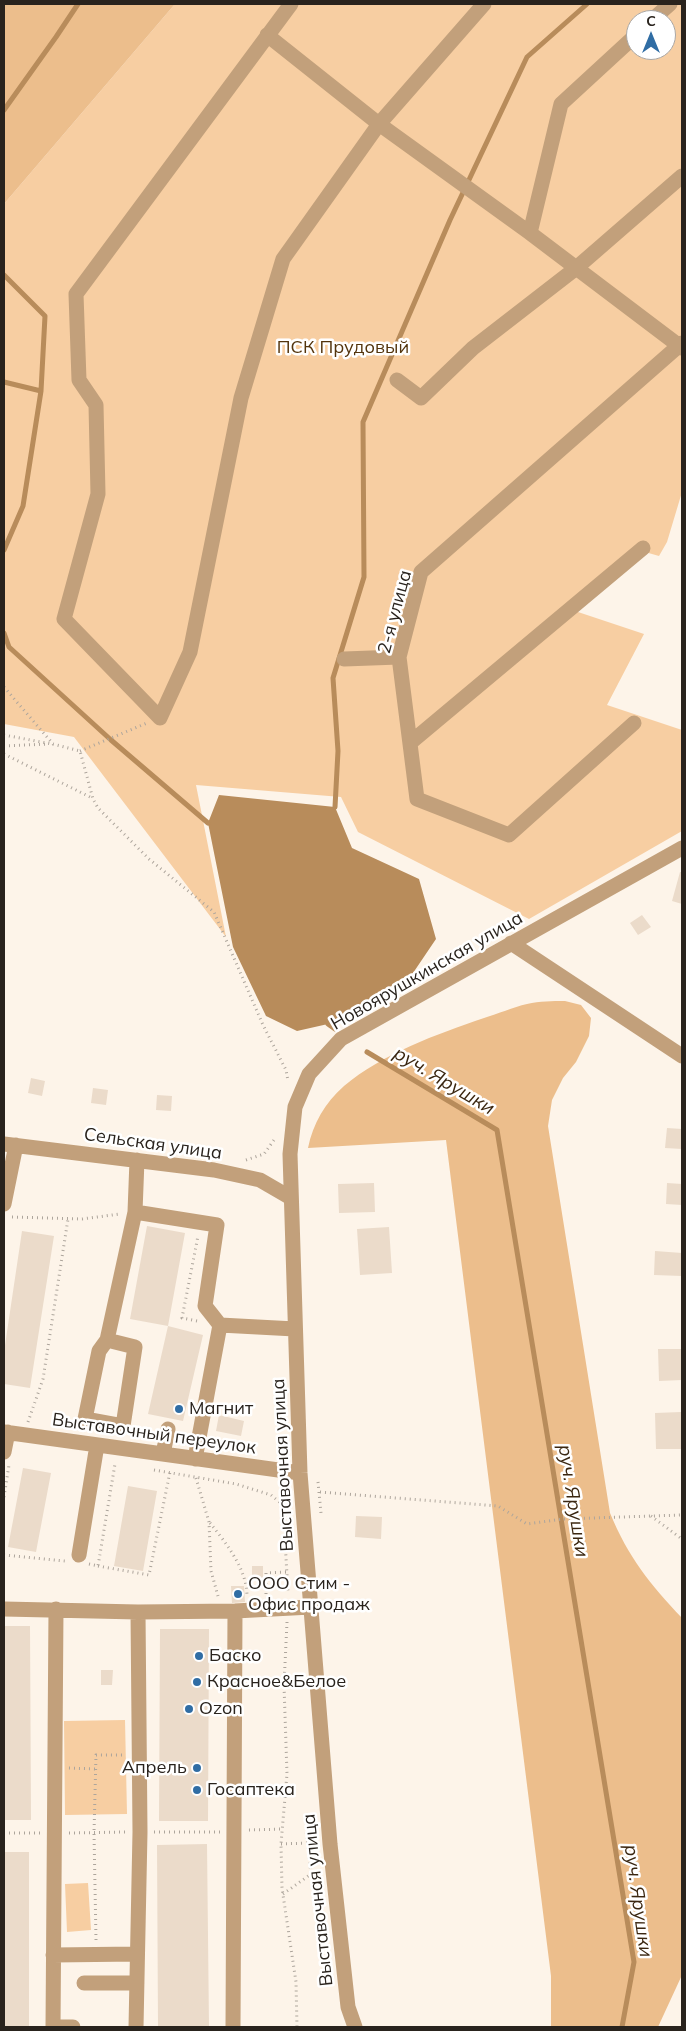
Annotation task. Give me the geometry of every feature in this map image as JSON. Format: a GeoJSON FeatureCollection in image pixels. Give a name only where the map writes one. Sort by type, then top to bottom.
{"type":"FeatureCollection","features":[{"type":"Feature","properties":{"kind":"street"},"geometry":{"type":"LineString","coordinates":[[291,4],[76,294],[79,380],[96,405],[98,494],[64,619],[160,718],[190,652],[241,398],[283,259],[379,124],[484,4]]}},
{"type":"Feature","properties":{"kind":"street"},"geometry":{"type":"LineString","coordinates":[[266,36],[379,124],[681,345]]}},
{"type":"Feature","properties":{"kind":"street"},"geometry":{"type":"LineString","coordinates":[[530,233],[562,104],[626,44]]}},
{"type":"Feature","properties":{"kind":"street"},"geometry":{"type":"LineString","coordinates":[[396,380],[421,398],[473,348],[575,269],[682,176]]}},
{"type":"Feature","properties":{"kind":"street","name":"2-я улица"},"geometry":{"type":"LineString","coordinates":[[634,723],[509,835],[417,799],[399,657],[421,572],[681,345]]}},
{"type":"Feature","properties":{"kind":"street"},"geometry":{"type":"LineString","coordinates":[[410,743],[643,548]]}},
{"type":"Feature","properties":{"kind":"street"},"geometry":{"type":"LineString","coordinates":[[344,659],[399,657]]}},
{"type":"Feature","properties":{"kind":"street","name":"Новоярушкинская улица"},"geometry":{"type":"LineString","coordinates":[[292,1198],[290,1154],[295,1107],[309,1074],[341,1039],[682,848]]}},
{"type":"Feature","properties":{"kind":"street"},"geometry":{"type":"LineString","coordinates":[[511,943],[682,1056]]}},
{"type":"Feature","properties":{"kind":"street"},"geometry":{"type":"LineString","coordinates":[[4,1204],[10,1145]]}},
{"type":"Feature","properties":{"kind":"street","name":"Сельская улица"},"geometry":{"type":"LineString","coordinates":[[10,1145],[214,1170],[260,1180],[292,1198]]}},
{"type":"Feature","properties":{"kind":"street"},"geometry":{"type":"LineString","coordinates":[[123,1426],[85,1419],[99,1351],[107,1340],[135,1212],[137,1160]]}},
{"type":"Feature","properties":{"kind":"street","name":"Выставочная улица"},"geometry":{"type":"LineString","coordinates":[[292,1198],[300,1473],[331,1853],[348,2007],[355,2027]]}},
{"type":"Feature","properties":{"kind":"street"},"geometry":{"type":"LineString","coordinates":[[135,1212],[217,1224],[205,1306],[220,1325],[295,1329]]}},
{"type":"Feature","properties":{"kind":"street"},"geometry":{"type":"LineString","coordinates":[[195,1459],[220,1325]]}},
{"type":"Feature","properties":{"kind":"street"},"geometry":{"type":"LineString","coordinates":[[107,1340],[135,1347],[120,1448]]}},
{"type":"Feature","properties":{"kind":"street"},"geometry":{"type":"LineString","coordinates":[[168,1429],[168,1455]]}},
{"type":"Feature","properties":{"kind":"street"},"geometry":{"type":"LineString","coordinates":[[6,1457],[10,1433]]}},
{"type":"Feature","properties":{"kind":"street","name":"Выставочный переулок"},"geometry":{"type":"LineString","coordinates":[[10,1433],[300,1473]]}},
{"type":"Feature","properties":{"kind":"street"},"geometry":{"type":"LineString","coordinates":[[79,1555],[97,1445]]}},
{"type":"Feature","properties":{"kind":"street"},"geometry":{"type":"LineString","coordinates":[[4,1608],[138,1612],[228,1611],[311,1607]]}},
{"type":"Feature","properties":{"kind":"street"},"geometry":{"type":"LineString","coordinates":[[56,1609],[53,2027],[73,2027]]}},
{"type":"Feature","properties":{"kind":"street"},"geometry":{"type":"LineString","coordinates":[[228,1611],[233,2027]]}},
{"type":"Feature","properties":{"kind":"street"},"geometry":{"type":"LineString","coordinates":[[136,2027],[140,1832],[138,1612]]}},
{"type":"Feature","properties":{"kind":"street"},"geometry":{"type":"LineString","coordinates":[[54,1955],[137,1954]]}},
{"type":"Feature","properties":{"kind":"street"},"geometry":{"type":"LineString","coordinates":[[84,1983],[136,1984]]}},
{"type":"Feature","properties":{"kind":"path"},"geometry":{"type":"LineString","coordinates":[[4,687],[54,744]]}},
{"type":"Feature","properties":{"kind":"path"},"geometry":{"type":"LineString","coordinates":[[4,735],[80,751],[160,718]]}},
{"type":"Feature","properties":{"kind":"path"},"geometry":{"type":"LineString","coordinates":[[4,746],[54,744]]}},
{"type":"Feature","properties":{"kind":"path"},"geometry":{"type":"LineString","coordinates":[[80,751],[93,798],[98,808],[149,859],[214,912],[263,1025],[286,1070],[295,1107]]}},
{"type":"Feature","properties":{"kind":"path"},"geometry":{"type":"LineString","coordinates":[[4,754],[93,798]]}},
{"type":"Feature","properties":{"kind":"path"},"geometry":{"type":"LineString","coordinates":[[4,1216],[82,1219],[135,1212]]}},
{"type":"Feature","properties":{"kind":"path"},"geometry":{"type":"LineString","coordinates":[[10,1433],[29,1421],[43,1380],[68,1219]]}},
{"type":"Feature","properties":{"kind":"path"},"geometry":{"type":"LineString","coordinates":[[198,1232],[182,1318],[202,1322]]}},
{"type":"Feature","properties":{"kind":"path"},"geometry":{"type":"LineString","coordinates":[[98,1566],[149,1575],[168,1455]]}},
{"type":"Feature","properties":{"kind":"path"},"geometry":{"type":"LineString","coordinates":[[4,1497],[6,1457]]}},
{"type":"Feature","properties":{"kind":"path"},"geometry":{"type":"LineString","coordinates":[[195,1459],[196,1477],[210,1522],[211,1571],[228,1611]]}},
{"type":"Feature","properties":{"kind":"path"},"geometry":{"type":"LineString","coordinates":[[320,1492],[498,1506],[527,1524],[562,1519],[682,1515]]}},
{"type":"Feature","properties":{"kind":"path"},"geometry":{"type":"LineString","coordinates":[[650,1516],[682,1539]]}},
{"type":"Feature","properties":{"kind":"path"},"geometry":{"type":"LineString","coordinates":[[210,1522],[232,1550],[247,1588]]}},
{"type":"Feature","properties":{"kind":"path"},"geometry":{"type":"LineString","coordinates":[[4,1555],[58,1560]]}},
{"type":"Feature","properties":{"kind":"path"},"geometry":{"type":"LineString","coordinates":[[266,1595],[266,1573],[288,1572]]}},
{"type":"Feature","properties":{"kind":"path"},"geometry":{"type":"LineString","coordinates":[[96,1940],[94,1833],[96,1755],[139,1755]]}},
{"type":"Feature","properties":{"kind":"path"},"geometry":{"type":"LineString","coordinates":[[283,1894],[311,1874],[306,1830]]}},
{"type":"Feature","properties":{"kind":"path"},"geometry":{"type":"LineString","coordinates":[[281,1844],[307,1843]]}},
{"type":"Feature","properties":{"kind":"green space","name":"ПСК Прудовый"},"geometry":{"type":"Polygon","coordinates":[[[175,4],[682,4],[682,492],[667,542],[659,556],[645,552],[575,611],[644,634],[607,705],[682,730],[682,831],[529,919],[358,832],[341,797],[196,785],[226,937],[74,737],[4,724],[4,204],[175,4]]]}},
{"type":"Feature","properties":{"kind":"green space"},"geometry":{"type":"Polygon","coordinates":[[[125,1720],[127,1814],[65,1815],[64,1721],[125,1720]]]}},
{"type":"Feature","properties":{"kind":"green space"},"geometry":{"type":"Polygon","coordinates":[[[88,1883],[91,1930],[67,1932],[65,1884],[88,1883]]]}},
{"type":"Feature","properties":{"kind":"shaded area"},"geometry":{"type":"Polygon","coordinates":[[[4,4],[175,4],[4,204],[4,4]]]}},
{"type":"Feature","properties":{"kind":"shaded area"},"geometry":{"type":"Polygon","coordinates":[[[219,795],[335,807],[352,848],[419,879],[436,939],[413,973],[328,1024],[297,1031],[266,1016],[233,947],[208,823],[219,795]]]}},
{"type":"Feature","properties":{"kind":"shaded area"},"geometry":{"type":"Polygon","coordinates":[[[565,1001],[581,1005],[591,1018],[589,1036],[576,1062],[563,1078],[552,1100],[548,1126],[610,1513],[632,1557],[682,1618],[682,1975],[658,2027],[551,2027],[551,1976],[446,1140],[308,1148],[313,1130],[331,1099],[344,1086],[375,1064],[429,1038],[516,1007],[537,1002],[565,1001]]]}},
{"type":"Feature","properties":{"kind":"building"},"geometry":{"type":"Polygon","coordinates":[[[680,872],[682,872],[682,904],[672,901],[680,872]]]}},
{"type":"Feature","properties":{"kind":"building"},"geometry":{"type":"Polygon","coordinates":[[[642,915],[651,927],[638,935],[630,923],[642,915]]]}},
{"type":"Feature","properties":{"kind":"building"},"geometry":{"type":"Polygon","coordinates":[[[31,1078],[45,1081],[42,1096],[28,1093],[31,1078]]]}},
{"type":"Feature","properties":{"kind":"building"},"geometry":{"type":"Polygon","coordinates":[[[93,1088],[108,1090],[106,1105],[91,1103],[93,1088]]]}},
{"type":"Feature","properties":{"kind":"building"},"geometry":{"type":"Polygon","coordinates":[[[157,1095],[172,1096],[171,1111],[156,1110],[157,1095]]]}},
{"type":"Feature","properties":{"kind":"building"},"geometry":{"type":"Polygon","coordinates":[[[667,1128],[682,1129],[682,1149],[665,1148],[667,1128]]]}},
{"type":"Feature","properties":{"kind":"building"},"geometry":{"type":"Polygon","coordinates":[[[374,1183],[375,1212],[339,1213],[338,1184],[374,1183]]]}},
{"type":"Feature","properties":{"kind":"building"},"geometry":{"type":"Polygon","coordinates":[[[667,1183],[682,1184],[682,1205],[666,1204],[667,1183]]]}},
{"type":"Feature","properties":{"kind":"building"},"geometry":{"type":"Polygon","coordinates":[[[147,1226],[185,1233],[168,1326],[130,1319],[147,1226]]]}},
{"type":"Feature","properties":{"kind":"building"},"geometry":{"type":"Polygon","coordinates":[[[389,1227],[392,1273],[360,1275],[357,1229],[389,1227]]]}},
{"type":"Feature","properties":{"kind":"building"},"geometry":{"type":"Polygon","coordinates":[[[22,1231],[54,1236],[30,1388],[4,1384],[4,1352],[22,1231]]]}},
{"type":"Feature","properties":{"kind":"building"},"geometry":{"type":"Polygon","coordinates":[[[655,1251],[682,1253],[682,1276],[654,1275],[655,1251]]]}},
{"type":"Feature","properties":{"kind":"building"},"geometry":{"type":"Polygon","coordinates":[[[168,1326],[203,1335],[183,1421],[148,1414],[168,1326]]]}},
{"type":"Feature","properties":{"kind":"building"},"geometry":{"type":"Polygon","coordinates":[[[658,1349],[682,1349],[682,1380],[659,1381],[658,1349]]]}},
{"type":"Feature","properties":{"kind":"building"},"geometry":{"type":"Polygon","coordinates":[[[681,1412],[682,1449],[656,1449],[655,1413],[681,1412]]]}},
{"type":"Feature","properties":{"kind":"building"},"geometry":{"type":"Polygon","coordinates":[[[219,1415],[244,1421],[241,1436],[216,1431],[219,1415]]]}},
{"type":"Feature","properties":{"kind":"building"},"geometry":{"type":"Polygon","coordinates":[[[23,1468],[51,1473],[36,1552],[8,1547],[23,1468]]]}},
{"type":"Feature","properties":{"kind":"building"},"geometry":{"type":"Polygon","coordinates":[[[128,1486],[157,1491],[143,1571],[114,1566],[128,1486]]]}},
{"type":"Feature","properties":{"kind":"building"},"geometry":{"type":"Polygon","coordinates":[[[356,1516],[382,1517],[381,1539],[355,1537],[356,1516]]]}},
{"type":"Feature","properties":{"kind":"building"},"geometry":{"type":"Polygon","coordinates":[[[252,1566],[263,1566],[263,1578],[252,1578],[252,1566]]]}},
{"type":"Feature","properties":{"kind":"building","name":"ООО Стим - Офис продаж"},"geometry":{"type":"Polygon","coordinates":[[[231,1586],[244,1586],[245,1602],[232,1603],[231,1586]]]}},
{"type":"Feature","properties":{"kind":"building"},"geometry":{"type":"Polygon","coordinates":[[[4,1626],[30,1626],[31,1820],[4,1820],[4,1626]]]}},
{"type":"Feature","properties":{"kind":"building"},"geometry":{"type":"Polygon","coordinates":[[[160,1629],[209,1629],[208,1821],[159,1821],[160,1629]]]}},
{"type":"Feature","properties":{"kind":"building"},"geometry":{"type":"Polygon","coordinates":[[[101,1670],[113,1670],[112,1685],[101,1685],[101,1670]]]}},
{"type":"Feature","properties":{"kind":"building"},"geometry":{"type":"Polygon","coordinates":[[[207,1844],[209,2027],[158,2027],[157,1845],[207,1844]]]}},
{"type":"Feature","properties":{"kind":"building"},"geometry":{"type":"Polygon","coordinates":[[[4,1852],[29,1852],[29,2027],[4,2027],[4,1852]]]}},
{"type":"Feature","properties":{"kind":"waterway"},"geometry":{"type":"LineString","coordinates":[[4,110],[78,4]]}},
{"type":"Feature","properties":{"kind":"waterway"},"geometry":{"type":"LineString","coordinates":[[335,807],[338,751],[333,678],[364,577],[363,422],[450,220],[527,57],[587,4]]}},
{"type":"Feature","properties":{"kind":"waterway"},"geometry":{"type":"LineString","coordinates":[[4,275],[45,316],[41,391],[23,506],[4,550]]}},
{"type":"Feature","properties":{"kind":"waterway"},"geometry":{"type":"LineString","coordinates":[[4,382],[41,391]]}},
{"type":"Feature","properties":{"kind":"waterway"},"geometry":{"type":"LineString","coordinates":[[4,633],[9,647],[111,740],[208,823]]}},
{"type":"Feature","properties":{"kind":"waterway","name":"руч. Ярушки"},"geometry":{"type":"LineString","coordinates":[[328,1024],[335,1029]]}},
{"type":"Feature","properties":{"kind":"waterway","name":"руч. Ярушки"},"geometry":{"type":"LineString","coordinates":[[367,1052],[497,1130],[634,1962],[622,2027]]}},
{"type":"Feature","properties":{"kind":"place","name":"Магнит"},"geometry":{"type":"Point","coordinates":[179,1409]}},
{"type":"Feature","properties":{"kind":"place","name":"ООО Стим - Офис продаж"},"geometry":{"type":"Point","coordinates":[238,1594]}},
{"type":"Feature","properties":{"kind":"place","name":"Баско"},"geometry":{"type":"Point","coordinates":[199,1656]}},
{"type":"Feature","properties":{"kind":"place","name":"Красное&Белое"},"geometry":{"type":"Point","coordinates":[197,1682]}},
{"type":"Feature","properties":{"kind":"place","name":"Ozon"},"geometry":{"type":"Point","coordinates":[189,1709]}},
{"type":"Feature","properties":{"kind":"place","name":"Апрель"},"geometry":{"type":"Point","coordinates":[197,1768]}},
{"type":"Feature","properties":{"kind":"place","name":"Госаптека"},"geometry":{"type":"Point","coordinates":[197,1790]}}]}
